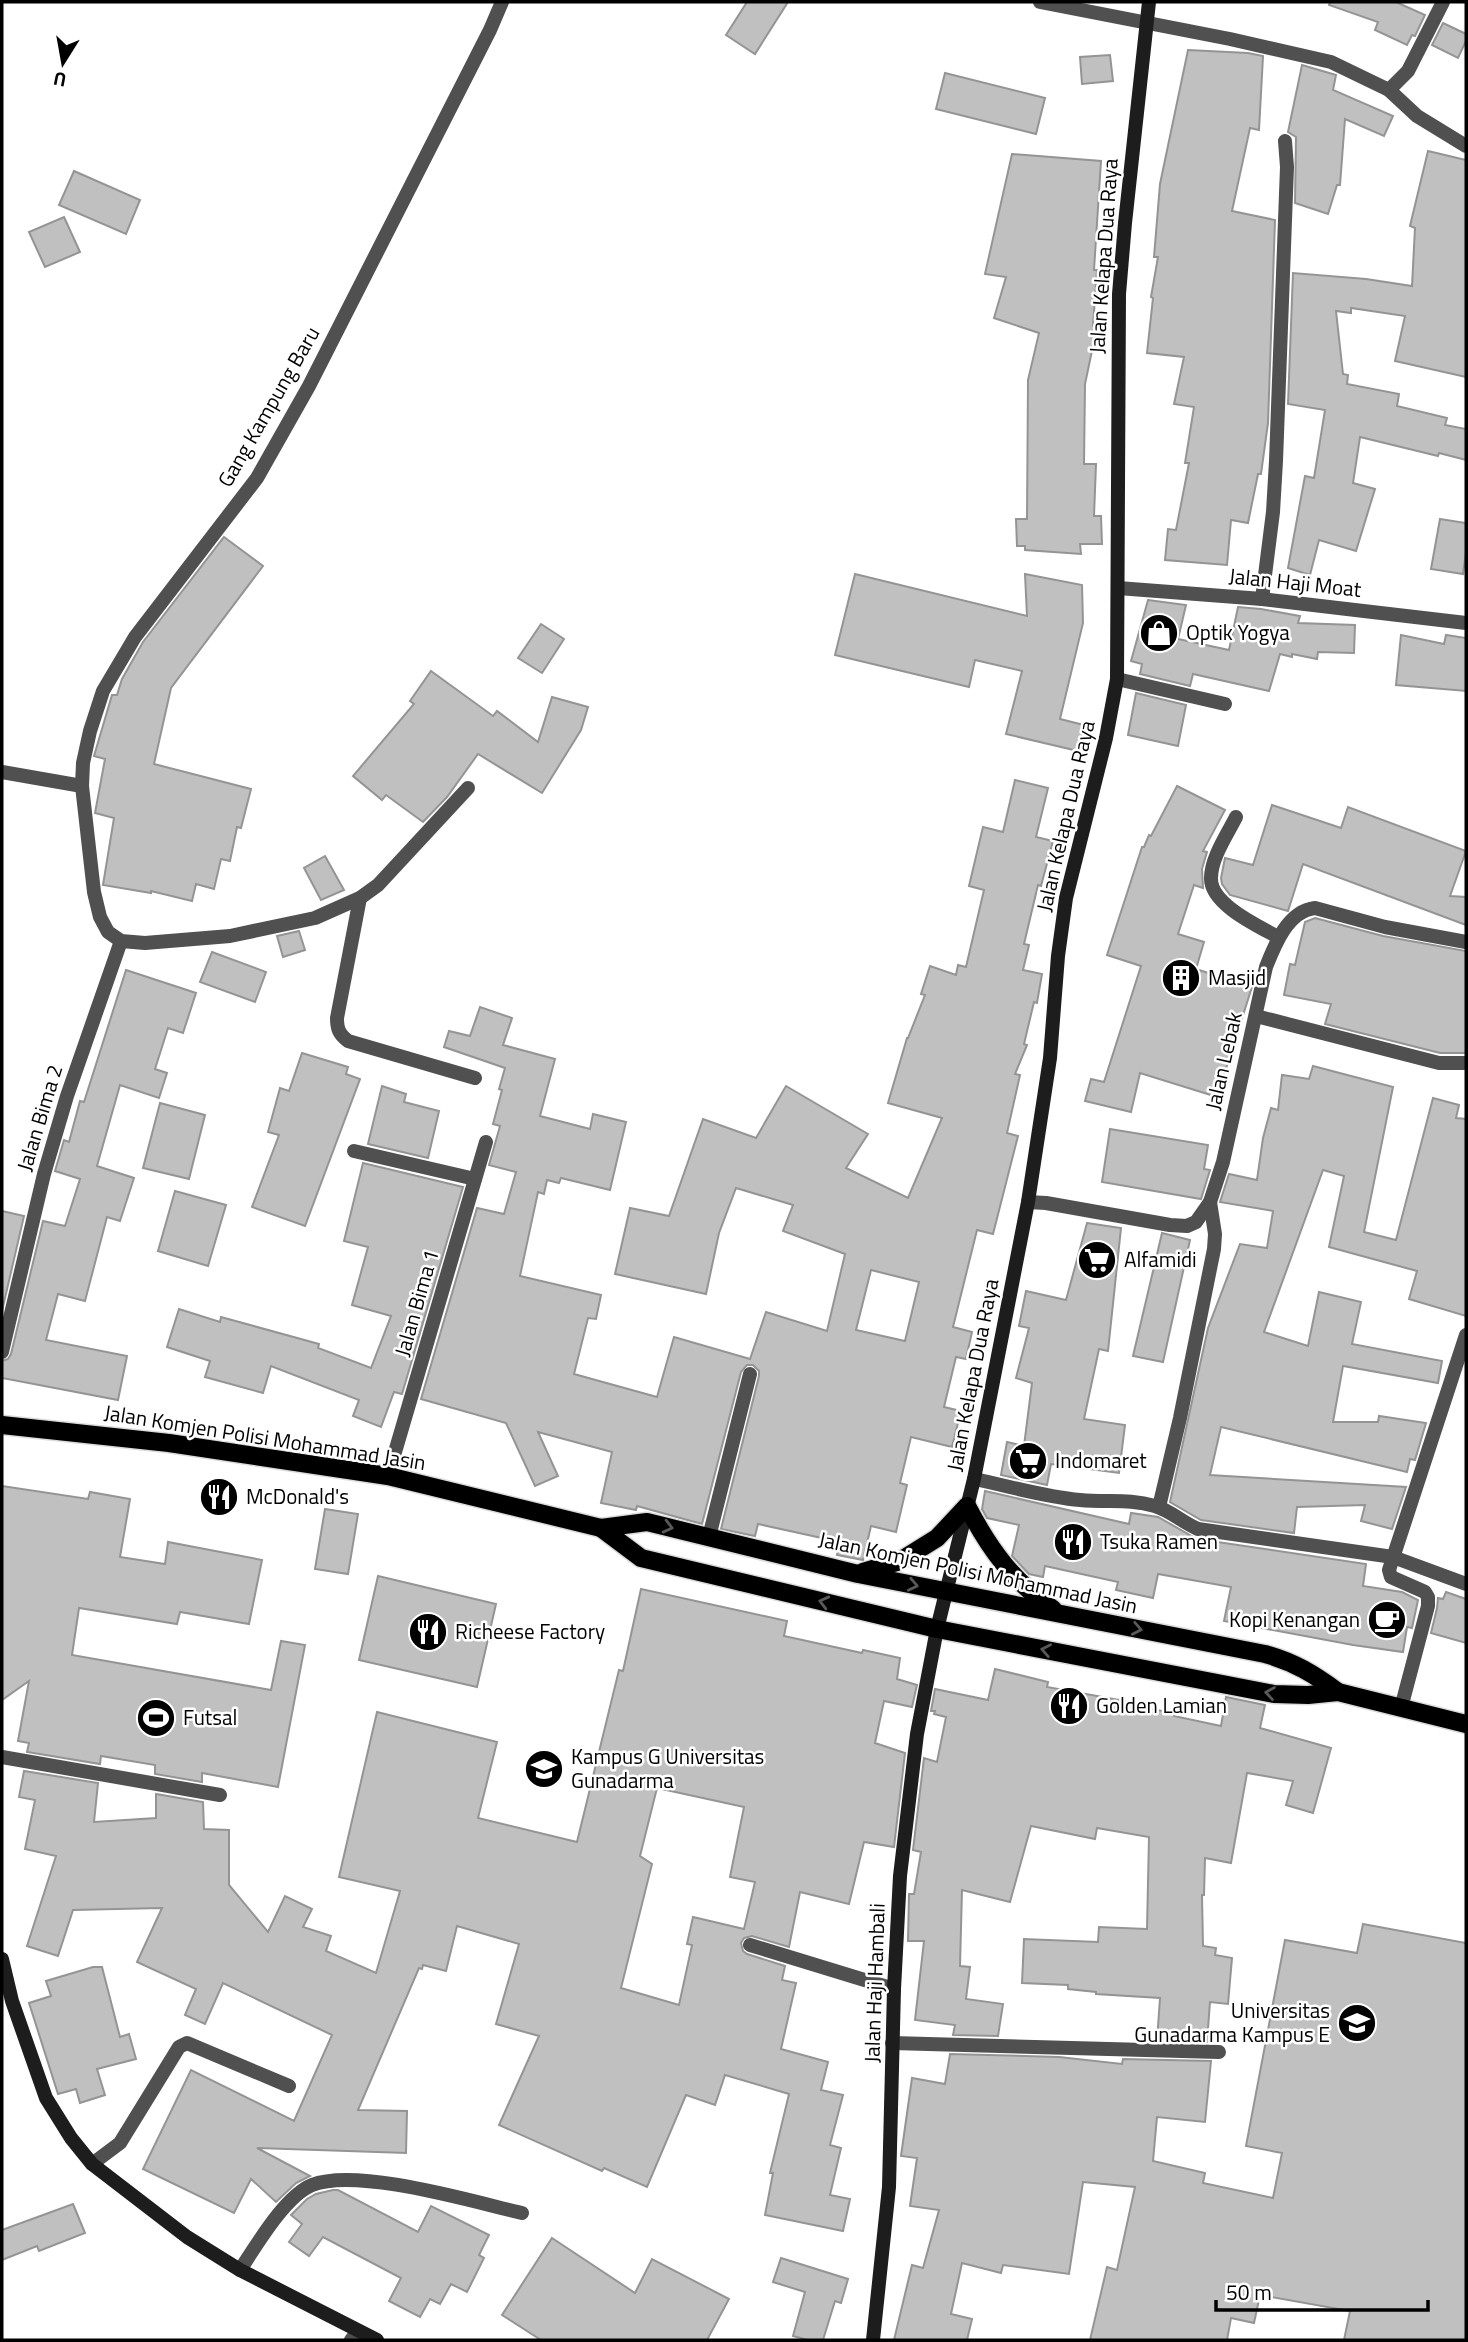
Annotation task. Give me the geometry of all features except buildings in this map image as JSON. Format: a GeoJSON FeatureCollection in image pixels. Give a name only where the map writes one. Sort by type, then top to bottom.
{"type":"FeatureCollection","features":[{"type":"Feature","properties":{"kind":"main road","name":"Jalan Kelapa Dua Raya"},"geometry":{"type":"LineString","coordinates":[[937,1629],[974,1479],[1028,1202],[1050,1058],[1058,956],[1066,898],[1104,751],[1117,679],[1119,294],[1149,2]]}},
{"type":"Feature","properties":{"kind":"main road","name":"Jalan Komjen Polisi Mohammad Jasin"},"geometry":{"type":"LineString","coordinates":[[2,1425],[157,1442],[388,1476],[601,1528],[647,1522],[858,1574],[1288,1660],[1316,1675],[1338,1692]]}},
{"type":"Feature","properties":{"kind":"main road"},"geometry":{"type":"LineString","coordinates":[[858,1574],[910,1556],[937,1538],[967,1506],[1004,1567],[1030,1592],[1059,1613]]}},
{"type":"Feature","properties":{"kind":"main road","name":"Jalan Komjen Polisi Mohammad Jasin"},"geometry":{"type":"LineString","coordinates":[[601,1528],[641,1558],[937,1629],[1274,1694],[1338,1692],[1466,1724]]}},
{"type":"Feature","properties":{"kind":"main road","name":"Jalan Haji Hambali"},"geometry":{"type":"LineString","coordinates":[[873,2340],[889,2187],[894,1989],[905,1823],[922,1701],[937,1629]]}},
{"type":"Feature","properties":{"kind":"main road"},"geometry":{"type":"LineString","coordinates":[[2,1959],[12,2001],[46,2098],[71,2138],[92,2164],[168,2223],[240,2270],[355,2336],[377,2340]]}},
{"type":"Feature","properties":{"kind":"street","name":"Gang Kampung Baru"},"geometry":{"type":"LineString","coordinates":[[121,941],[108,932],[100,917],[94,892],[82,786],[83,764],[95,711],[115,668],[160,604],[257,478],[309,386],[502,2]]}},
{"type":"Feature","properties":{"kind":"street"},"geometry":{"type":"LineString","coordinates":[[1040,2],[1319,59],[1355,72],[1390,90],[1417,116],[1466,146]]}},
{"type":"Feature","properties":{"kind":"street"},"geometry":{"type":"LineString","coordinates":[[1390,90],[1408,71],[1443,2]]}},
{"type":"Feature","properties":{"kind":"street"},"geometry":{"type":"LineString","coordinates":[[1262,599],[1273,512],[1276,461],[1287,167],[1285,141]]}},
{"type":"Feature","properties":{"kind":"street","name":"Jalan Haji Moat"},"geometry":{"type":"LineString","coordinates":[[1118,588],[1262,599],[1466,623]]}},
{"type":"Feature","properties":{"kind":"street"},"geometry":{"type":"LineString","coordinates":[[1117,679],[1225,704]]}},
{"type":"Feature","properties":{"kind":"street"},"geometry":{"type":"LineString","coordinates":[[2,772],[82,786]]}},
{"type":"Feature","properties":{"kind":"street"},"geometry":{"type":"LineString","coordinates":[[121,941],[145,943],[244,934],[315,918],[359,898],[378,885],[468,788]]}},
{"type":"Feature","properties":{"kind":"street"},"geometry":{"type":"LineString","coordinates":[[1236,817],[1213,869],[1213,888],[1219,898],[1232,909],[1278,937]]}},
{"type":"Feature","properties":{"kind":"street"},"geometry":{"type":"LineString","coordinates":[[359,898],[337,1018],[340,1036],[348,1041],[475,1078]]}},
{"type":"Feature","properties":{"kind":"street","name":"Jalan Lebak"},"geometry":{"type":"LineString","coordinates":[[1028,1202],[1187,1226],[1196,1222],[1210,1202],[1223,1162],[1266,967],[1278,937],[1304,909],[1315,908],[1385,927],[1466,942]]}},
{"type":"Feature","properties":{"kind":"street","name":"Jalan Bima 2"},"geometry":{"type":"LineString","coordinates":[[2,1352],[44,1174],[67,1096],[121,941]]}},
{"type":"Feature","properties":{"kind":"street"},"geometry":{"type":"LineString","coordinates":[[1256,1016],[1439,1063],[1466,1063]]}},
{"type":"Feature","properties":{"kind":"street","name":"Jalan Bima 1"},"geometry":{"type":"LineString","coordinates":[[388,1476],[486,1142]]}},
{"type":"Feature","properties":{"kind":"street"},"geometry":{"type":"LineString","coordinates":[[354,1151],[475,1179]]}},
{"type":"Feature","properties":{"kind":"street"},"geometry":{"type":"LineString","coordinates":[[1159,1507],[1214,1250],[1215,1234],[1210,1202]]}},
{"type":"Feature","properties":{"kind":"street"},"geometry":{"type":"LineString","coordinates":[[1401,1708],[1428,1606],[1428,1597],[1425,1592],[1391,1577],[1389,1570],[1466,1335]]}},
{"type":"Feature","properties":{"kind":"street"},"geometry":{"type":"LineString","coordinates":[[709,1537],[750,1374]]}},
{"type":"Feature","properties":{"kind":"street"},"geometry":{"type":"LineString","coordinates":[[974,1479],[1078,1500],[1099,1502],[1122,1499],[1159,1507],[1198,1529],[1393,1557],[1466,1584]]}},
{"type":"Feature","properties":{"kind":"street"},"geometry":{"type":"LineString","coordinates":[[2,1757],[220,1795]]}},
{"type":"Feature","properties":{"kind":"street"},"geometry":{"type":"LineString","coordinates":[[750,1945],[894,1989]]}},
{"type":"Feature","properties":{"kind":"street"},"geometry":{"type":"LineString","coordinates":[[92,2164],[120,2143],[179,2047],[187,2043],[289,2086]]}},
{"type":"Feature","properties":{"kind":"street"},"geometry":{"type":"LineString","coordinates":[[892,2043],[1219,2052]]}},
{"type":"Feature","properties":{"kind":"street"},"geometry":{"type":"LineString","coordinates":[[240,2270],[275,2219],[296,2196],[312,2185],[367,2181],[404,2186],[523,2213]]}},
{"type":"Feature","properties":{"kind":"place","name":"Optik Yogya"},"geometry":{"type":"Point","coordinates":[1159,633]}},
{"type":"Feature","properties":{"kind":"place","name":"Masjid"},"geometry":{"type":"Point","coordinates":[1181,978]}},
{"type":"Feature","properties":{"kind":"place","name":"Alfamidi"},"geometry":{"type":"Point","coordinates":[1097,1260]}},
{"type":"Feature","properties":{"kind":"place","name":"Indomaret"},"geometry":{"type":"Point","coordinates":[1028,1461]}},
{"type":"Feature","properties":{"kind":"place","name":"McDonald's"},"geometry":{"type":"Point","coordinates":[219,1497]}},
{"type":"Feature","properties":{"kind":"place","name":"Tsuka Ramen"},"geometry":{"type":"Point","coordinates":[1073,1542]}},
{"type":"Feature","properties":{"kind":"place","name":"Kopi Kenangan"},"geometry":{"type":"Point","coordinates":[1387,1620]}},
{"type":"Feature","properties":{"kind":"place","name":"Richeese Factory"},"geometry":{"type":"Point","coordinates":[428,1632]}},
{"type":"Feature","properties":{"kind":"place","name":"Golden Lamian"},"geometry":{"type":"Point","coordinates":[1069,1706]}},
{"type":"Feature","properties":{"kind":"place","name":"Futsal"},"geometry":{"type":"Point","coordinates":[156,1718]}},
{"type":"Feature","properties":{"kind":"place","name":"Kampus G Universitas Gunadarma"},"geometry":{"type":"Point","coordinates":[544,1769]}},
{"type":"Feature","properties":{"kind":"place","name":"Universitas Gunadarma Kampus E"},"geometry":{"type":"Point","coordinates":[1357,2023]}}]}
